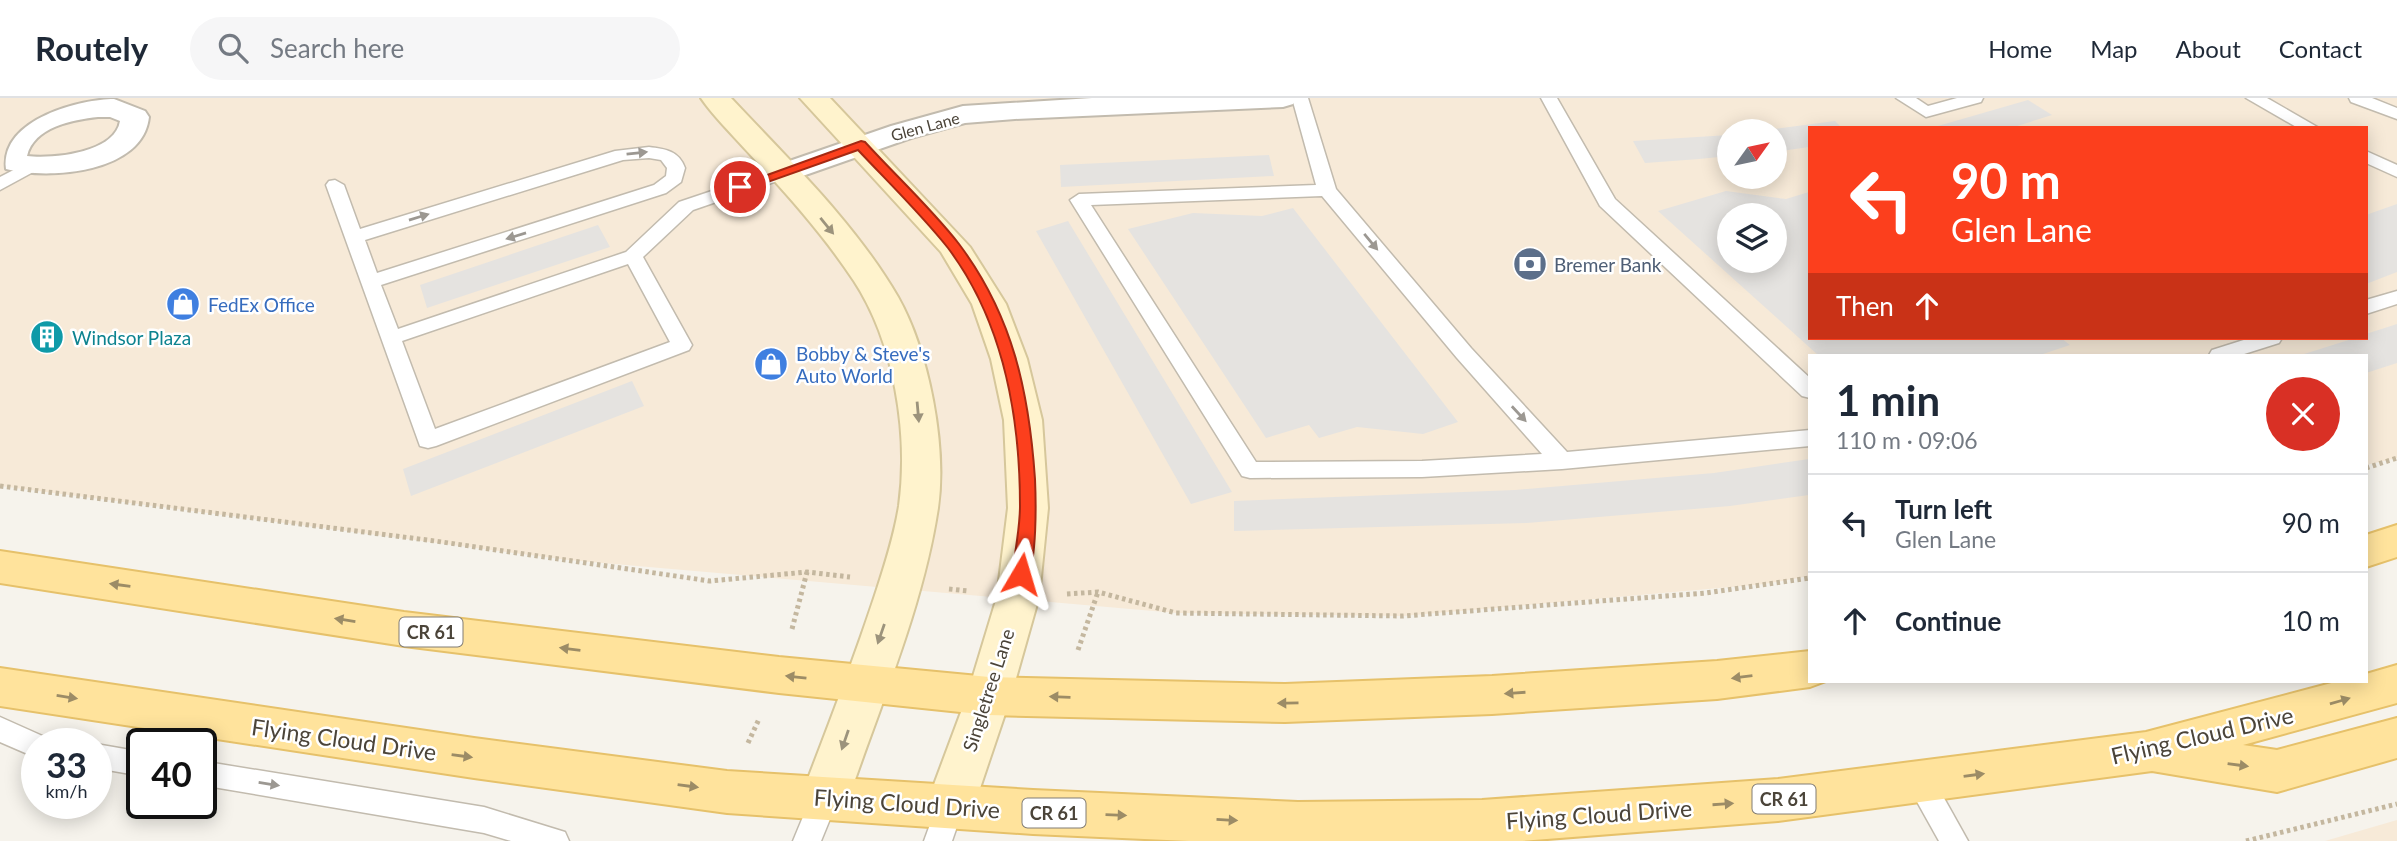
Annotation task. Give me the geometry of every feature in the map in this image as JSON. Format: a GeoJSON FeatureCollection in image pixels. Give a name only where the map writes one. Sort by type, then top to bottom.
{"type":"FeatureCollection","features":[{"type":"Feature","properties":{"kind":"main road"},"geometry":{"type":"LineString","coordinates":[[2368,550],[2397,541]]}},
{"type":"Feature","properties":{"kind":"main road","name":"CR 61"},"geometry":{"type":"LineString","coordinates":[[0,568],[404,629],[989,696],[1284,703],[1492,695],[1717,680],[1808,669]]}},
{"type":"Feature","properties":{"kind":"main road","name":"Flying Cloud Drive"},"geometry":{"type":"LineString","coordinates":[[0,687],[474,758],[727,792],[825,797],[944,823],[1033,812],[1298,824],[1482,822],[1778,800],[1920,782],[2146,752],[2397,684]]}},
{"type":"Feature","properties":{"kind":"main road"},"geometry":{"type":"LineString","coordinates":[[2146,752],[2277,771],[2397,738]]}},
{"type":"Feature","properties":{"kind":"street"},"geometry":{"type":"LineString","coordinates":[[715,98],[783,173],[868,276],[899,334],[916,394],[920,441],[919,506],[899,583],[825,797]]}},
{"type":"Feature","properties":{"kind":"street","name":"Singletree Lane"},"geometry":{"type":"LineString","coordinates":[[814,98],[954,247],[989,304],[1009,359],[1023,419],[1028,508],[1018,597],[989,696],[944,823]]}},
{"type":"Feature","properties":{"kind":"street","name":"Glen Lane"},"geometry":{"type":"LineString","coordinates":[[783,173],[861,145],[963,115],[1016,104],[1283,98]]}},
{"type":"Feature","properties":{"kind":"street"},"geometry":{"type":"LineString","coordinates":[[121,103],[135,117],[136,125],[131,134],[104,153],[65,166],[29,167],[17,163],[12,156],[12,148],[18,139],[30,130],[63,115],[121,103]]}},
{"type":"Feature","properties":{"kind":"lane"},"geometry":{"type":"LineString","coordinates":[[1300,98],[1327,190],[1464,353],[1562,461]]}},
{"type":"Feature","properties":{"kind":"lane"},"geometry":{"type":"LineString","coordinates":[[1549,98],[1607,202],[1808,389]]}},
{"type":"Feature","properties":{"kind":"lane"},"geometry":{"type":"LineString","coordinates":[[1904,98],[1926,112],[1975,98]]}},
{"type":"Feature","properties":{"kind":"lane"},"geometry":{"type":"LineString","coordinates":[[2254,98],[2307,126]]}},
{"type":"Feature","properties":{"kind":"lane"},"geometry":{"type":"LineString","coordinates":[[2357,98],[2397,114]]}},
{"type":"Feature","properties":{"kind":"lane"},"geometry":{"type":"LineString","coordinates":[[354,237],[636,152],[660,153],[671,157],[676,164],[676,178],[660,189],[371,282]]}},
{"type":"Feature","properties":{"kind":"lane"},"geometry":{"type":"LineString","coordinates":[[2368,157],[2397,172]]}},
{"type":"Feature","properties":{"kind":"lane"},"geometry":{"type":"LineString","coordinates":[[0,185],[29,167]]}},
{"type":"Feature","properties":{"kind":"lane"},"geometry":{"type":"LineString","coordinates":[[391,338],[633,256],[686,206],[783,173]]}},
{"type":"Feature","properties":{"kind":"lane"},"geometry":{"type":"LineString","coordinates":[[335,185],[428,440],[682,345],[633,256]]}},
{"type":"Feature","properties":{"kind":"lane"},"geometry":{"type":"LineString","coordinates":[[660,189],[686,206]]}},
{"type":"Feature","properties":{"kind":"lane"},"geometry":{"type":"LineString","coordinates":[[1327,190],[1079,200],[1250,470],[1422,469],[1562,461],[1808,438]]}},
{"type":"Feature","properties":{"kind":"lane"},"geometry":{"type":"LineString","coordinates":[[2368,306],[2397,297]]}},
{"type":"Feature","properties":{"kind":"lane"},"geometry":{"type":"LineString","coordinates":[[2222,354],[2266,340]]}},
{"type":"Feature","properties":{"kind":"lane"},"geometry":{"type":"LineString","coordinates":[[0,729],[21,739]]}},
{"type":"Feature","properties":{"kind":"lane"},"geometry":{"type":"LineString","coordinates":[[217,777],[484,820],[555,841]]}},
{"type":"Feature","properties":{"kind":"lane"},"geometry":{"type":"LineString","coordinates":[[1920,782],[1954,841]]}},
{"type":"Feature","properties":{"kind":"lane"},"geometry":{"type":"LineString","coordinates":[[807,841],[825,797]]}},
{"type":"Feature","properties":{"kind":"lane"},"geometry":{"type":"LineString","coordinates":[[1406,841],[1482,822]]}},
{"type":"Feature","properties":{"kind":"path"},"geometry":{"type":"LineString","coordinates":[[2368,467],[2397,458]]}},
{"type":"Feature","properties":{"kind":"path"},"geometry":{"type":"LineString","coordinates":[[0,486],[435,541],[710,581],[807,572],[1018,597],[1098,592],[1176,613],[1403,616],[1706,593],[1808,578]]}},
{"type":"Feature","properties":{"kind":"path"},"geometry":{"type":"LineString","coordinates":[[2245,841],[2397,804]]}},
{"type":"Feature","properties":{"kind":"shaded area"},"geometry":{"type":"Polygon","coordinates":[[[0,98],[2397,98],[2397,458],[2368,465],[2368,354],[1808,354],[1808,576],[1765,584],[1403,616],[1176,613],[568,560],[0,486],[0,98]]]}},
{"type":"Feature","properties":{"kind":"shaded area"},"geometry":{"type":"Polygon","coordinates":[[[2028,100],[2052,115],[2017,126],[1938,126],[2028,100]]]}},
{"type":"Feature","properties":{"kind":"shaded area"},"geometry":{"type":"Polygon","coordinates":[[[1835,121],[1840,126],[1808,126],[1808,147],[1787,150],[1787,127],[1835,121]]]}},
{"type":"Feature","properties":{"kind":"shaded area"},"geometry":{"type":"Polygon","coordinates":[[[1717,136],[1717,157],[1645,163],[1633,141],[1717,136]]]}},
{"type":"Feature","properties":{"kind":"shaded area"},"geometry":{"type":"Polygon","coordinates":[[[1269,155],[1274,176],[1061,187],[1060,165],[1269,155]]]}},
{"type":"Feature","properties":{"kind":"shaded area"},"geometry":{"type":"Polygon","coordinates":[[[1726,191],[1786,199],[1808,192],[1808,340],[2064,340],[2070,345],[2043,354],[1817,354],[1727,273],[1787,273],[1787,203],[1717,203],[1717,264],[1658,211],[1726,191]]]}},
{"type":"Feature","properties":{"kind":"shaded area"},"geometry":{"type":"Polygon","coordinates":[[[2397,204],[2397,272],[2368,283],[2368,214],[2397,204]]]}},
{"type":"Feature","properties":{"kind":"shaded area"},"geometry":{"type":"Polygon","coordinates":[[[1293,208],[1458,422],[1423,434],[1357,427],[1319,438],[1309,425],[1266,438],[1128,229],[1193,213],[1262,216],[1293,208]]]}},
{"type":"Feature","properties":{"kind":"shaded area"},"geometry":{"type":"Polygon","coordinates":[[[1068,221],[1232,492],[1191,504],[1036,231],[1068,221]]]}},
{"type":"Feature","properties":{"kind":"shaded area"},"geometry":{"type":"Polygon","coordinates":[[[598,225],[610,247],[427,308],[420,285],[598,225]]]}},
{"type":"Feature","properties":{"kind":"shaded area"},"geometry":{"type":"Polygon","coordinates":[[[2397,324],[2397,363],[2368,372],[2368,354],[2304,354],[2349,340],[2368,340],[2368,333],[2397,324]]]}},
{"type":"Feature","properties":{"kind":"shaded area"},"geometry":{"type":"Polygon","coordinates":[[[632,381],[644,406],[411,496],[403,469],[632,381]]]}},
{"type":"Feature","properties":{"kind":"shaded area"},"geometry":{"type":"Polygon","coordinates":[[[1808,459],[1808,495],[1730,506],[1527,523],[1234,531],[1234,501],[1515,490],[1714,473],[1808,459]]]}},
{"type":"Feature","properties":{"kind":"shaded area"},"geometry":{"type":"Polygon","coordinates":[[[2397,820],[2397,841],[2325,841],[2397,820]]]}},
{"type":"Feature","properties":{"kind":"place","name":"Bremer Bank"},"geometry":{"type":"Point","coordinates":[1530,264]}},
{"type":"Feature","properties":{"kind":"place","name":"FedEx Office"},"geometry":{"type":"Point","coordinates":[183,304]}},
{"type":"Feature","properties":{"kind":"place","name":"Windsor Plaza"},"geometry":{"type":"Point","coordinates":[47,337]}},
{"type":"Feature","properties":{"kind":"place","name":"Bobby & Steve's Auto World"},"geometry":{"type":"Point","coordinates":[771,364]}},
{"type":"Feature","properties":{"kind":"route"},"geometry":{"type":"LineString","coordinates":[[740,187],[861,145],[954,247],[989,304],[1009,359],[1023,419],[1028,508],[1021,574]]}}]}
